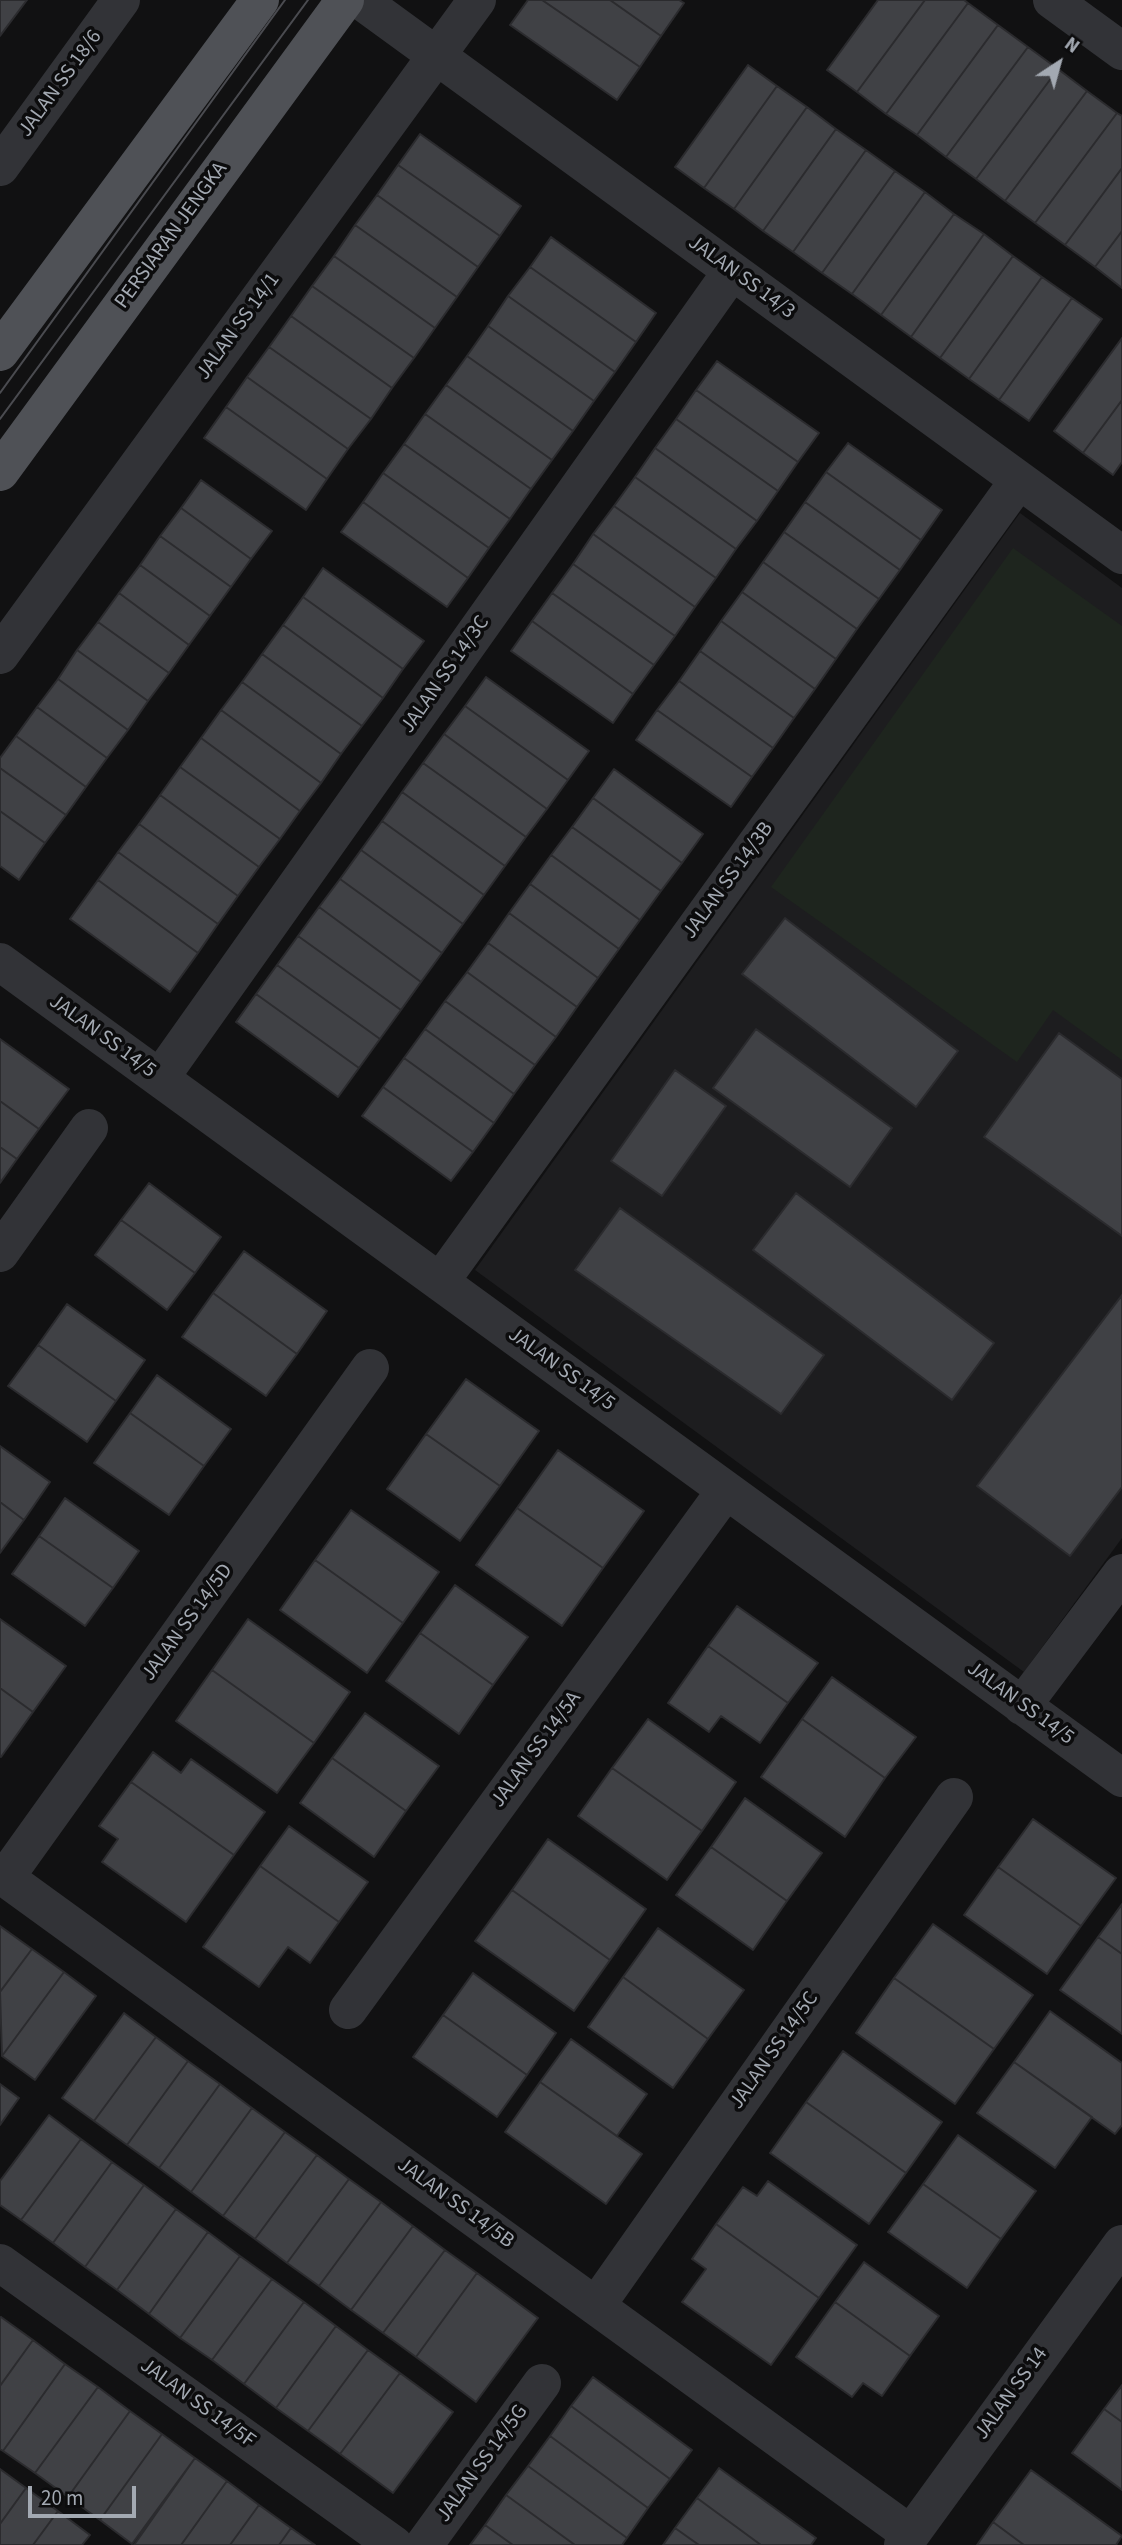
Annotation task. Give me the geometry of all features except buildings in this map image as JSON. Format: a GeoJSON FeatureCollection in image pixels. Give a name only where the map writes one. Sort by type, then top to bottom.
{"type":"FeatureCollection","features":[{"type":"Feature","properties":{"kind":"main road"},"geometry":{"type":"LineString","coordinates":[[0,352],[260,0]]}},
{"type":"Feature","properties":{"kind":"main road","name":"PERSIARAN JENGKA"},"geometry":{"type":"LineString","coordinates":[[0,472],[345,0]]}},
{"type":"Feature","properties":{"kind":"street","name":"JALAN SS 18/6"},"geometry":{"type":"LineString","coordinates":[[0,167],[121,0]]}},
{"type":"Feature","properties":{"kind":"street","name":"JALAN SS 14/3"},"geometry":{"type":"LineString","coordinates":[[360,0],[1122,555]]}},
{"type":"Feature","properties":{"kind":"street","name":"JALAN SS 14/1"},"geometry":{"type":"LineString","coordinates":[[0,655],[477,0]]}},
{"type":"Feature","properties":{"kind":"street"},"geometry":{"type":"LineString","coordinates":[[1052,0],[1122,51]]}},
{"type":"Feature","properties":{"kind":"street","name":"JALAN SS 14/3C"},"geometry":{"type":"LineString","coordinates":[[160,1078],[732,271]]}},
{"type":"Feature","properties":{"kind":"street","name":"JALAN SS 14/3B"},"geometry":{"type":"LineString","coordinates":[[440,1282],[1019,480]]}},
{"type":"Feature","properties":{"kind":"street","name":"JALAN SS 14/5"},"geometry":{"type":"LineString","coordinates":[[0,962],[1122,1778]]}},
{"type":"Feature","properties":{"kind":"street"},"geometry":{"type":"LineString","coordinates":[[0,1253],[89,1128]]}},
{"type":"Feature","properties":{"kind":"street","name":"JALAN SS 14/5D"},"geometry":{"type":"LineString","coordinates":[[3,1876],[370,1368]]}},
{"type":"Feature","properties":{"kind":"street","name":"JALAN SS 14/5A"},"geometry":{"type":"LineString","coordinates":[[348,2010],[726,1490]]}},
{"type":"Feature","properties":{"kind":"street"},"geometry":{"type":"LineString","coordinates":[[1022,1706],[1122,1573]]}},
{"type":"Feature","properties":{"kind":"street","name":"JALAN SS 14/5C"},"geometry":{"type":"LineString","coordinates":[[596,2306],[954,1797]]}},
{"type":"Feature","properties":{"kind":"street","name":"JALAN SS 14/5B"},"geometry":{"type":"LineString","coordinates":[[3,1876],[596,2306],[906,2540]]}},
{"type":"Feature","properties":{"kind":"street","name":"JALAN SS 14"},"geometry":{"type":"LineString","coordinates":[[906,2540],[1122,2244]]}},
{"type":"Feature","properties":{"kind":"street","name":"JALAN SS 14/5F"},"geometry":{"type":"LineString","coordinates":[[0,2263],[394,2545]]}},
{"type":"Feature","properties":{"kind":"street","name":"JALAN SS 14/5G"},"geometry":{"type":"LineString","coordinates":[[424,2545],[542,2383]]}},
{"type":"Feature","properties":{"kind":"shaded area"},"geometry":{"type":"Polygon","coordinates":[[[1020,513],[1122,588],[1122,1538],[1024,1672],[475,1270],[1020,513]]]}},
{"type":"Feature","properties":{"kind":"shaded area"},"geometry":{"type":"Polygon","coordinates":[[[1013,548],[1122,626],[1122,1060],[1053,1010],[1017,1062],[771,887],[1013,548]]]}},
{"type":"Feature","properties":{"kind":"tram line"},"geometry":{"type":"LineString","coordinates":[[0,393],[285,0]]}},
{"type":"Feature","properties":{"kind":"tram line"},"geometry":{"type":"LineString","coordinates":[[0,419],[308,0]]}}]}
